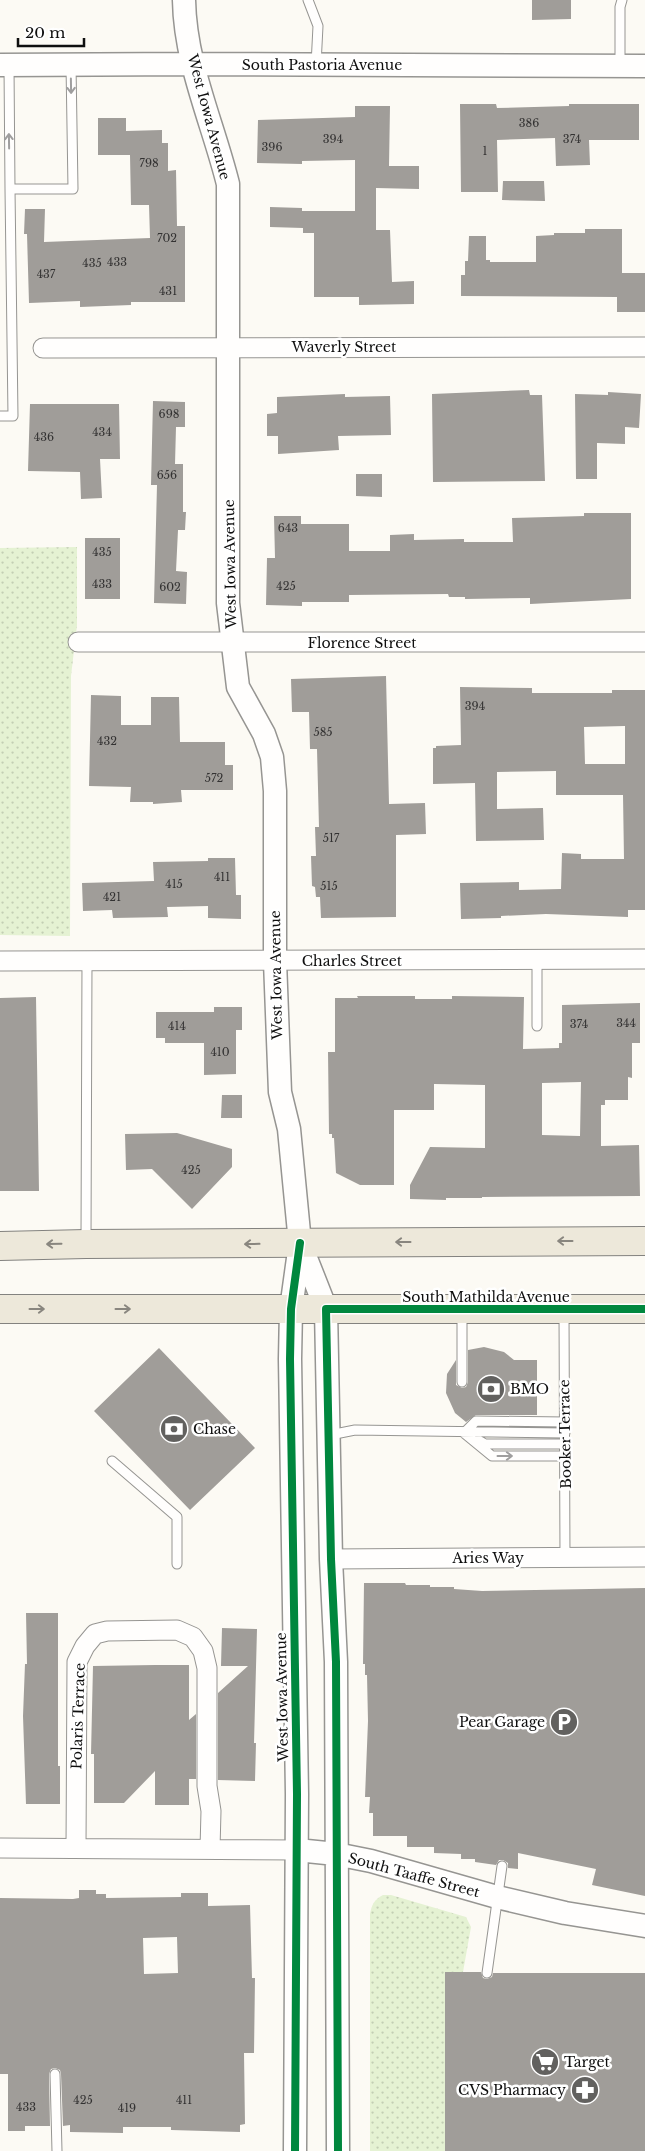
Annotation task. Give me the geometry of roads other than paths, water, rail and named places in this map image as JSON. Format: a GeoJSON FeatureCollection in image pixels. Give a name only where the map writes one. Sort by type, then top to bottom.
{"type":"FeatureCollection","features":[{"type":"Feature","properties":{"kind":"main road"},"geometry":{"type":"LineString","coordinates":[[0,1246],[645,1241]]}},
{"type":"Feature","properties":{"kind":"main road","name":"South Mathilda Avenue"},"geometry":{"type":"LineString","coordinates":[[0,1309],[645,1309]]}},
{"type":"Feature","properties":{"kind":"street","name":"West Iowa Avenue"},"geometry":{"type":"LineString","coordinates":[[184,0],[193,64],[205,109],[220,150],[228,184],[228,603],[238,687],[264,734],[272,757],[275,791],[275,961],[280,1092],[289,1129],[300,1243],[291,1309],[297,1850],[295,2151]]}},
{"type":"Feature","properties":{"kind":"street","name":"South Pastoria Avenue"},"geometry":{"type":"LineString","coordinates":[[4,66],[193,64],[645,66]]}},
{"type":"Feature","properties":{"kind":"street","name":"Waverly Street"},"geometry":{"type":"LineString","coordinates":[[43,348],[645,347]]}},
{"type":"Feature","properties":{"kind":"street","name":"Florence Street"},"geometry":{"type":"LineString","coordinates":[[78,642],[645,642]]}},
{"type":"Feature","properties":{"kind":"street","name":"Charles Street"},"geometry":{"type":"LineString","coordinates":[[0,961],[645,959]]}},
{"type":"Feature","properties":{"kind":"street","name":"West Iowa Avenue"},"geometry":{"type":"LineString","coordinates":[[300,1243],[326,1309],[331,1559],[336,1662],[338,2151]]}},
{"type":"Feature","properties":{"kind":"street","name":"Aries Way"},"geometry":{"type":"LineString","coordinates":[[331,1559],[645,1558]]}},
{"type":"Feature","properties":{"kind":"street","name":"Polaris Terrace"},"geometry":{"type":"LineString","coordinates":[[76,1848],[77,1662],[84,1646],[95,1634],[107,1631],[177,1630],[193,1637],[204,1651],[207,1668],[207,1786],[211,1811],[210,1849]]}},
{"type":"Feature","properties":{"kind":"street","name":"South Taaffe Street"},"geometry":{"type":"LineString","coordinates":[[0,1848],[297,1850],[336,1854],[371,1861],[497,1897],[565,1913],[645,1926]]}},
{"type":"Feature","properties":{"kind":"lane"},"geometry":{"type":"LineString","coordinates":[[308,0],[318,26],[316,65]]}},
{"type":"Feature","properties":{"kind":"lane"},"geometry":{"type":"LineString","coordinates":[[620,66],[620,7],[622,0]]}},
{"type":"Feature","properties":{"kind":"lane"},"geometry":{"type":"LineString","coordinates":[[10,189],[73,189],[71,65]]}},
{"type":"Feature","properties":{"kind":"lane"},"geometry":{"type":"LineString","coordinates":[[0,416],[14,416],[10,189],[4,66]]}},
{"type":"Feature","properties":{"kind":"lane"},"geometry":{"type":"LineString","coordinates":[[536,960],[537,1026]]}},
{"type":"Feature","properties":{"kind":"lane"},"geometry":{"type":"LineString","coordinates":[[86,1244],[87,961]]}},
{"type":"Feature","properties":{"kind":"lane"},"geometry":{"type":"LineString","coordinates":[[462,1309],[462,1382]]}},
{"type":"Feature","properties":{"kind":"lane","name":"Booker Terrace"},"geometry":{"type":"LineString","coordinates":[[564,1309],[565,1558]]}},
{"type":"Feature","properties":{"kind":"lane"},"geometry":{"type":"LineString","coordinates":[[464,1433],[476,1421],[565,1422]]}},
{"type":"Feature","properties":{"kind":"lane"},"geometry":{"type":"LineString","coordinates":[[329,1435],[356,1430],[565,1433]]}},
{"type":"Feature","properties":{"kind":"lane"},"geometry":{"type":"LineString","coordinates":[[464,1433],[486,1444],[565,1444]]}},
{"type":"Feature","properties":{"kind":"lane"},"geometry":{"type":"LineString","coordinates":[[464,1433],[492,1456],[565,1456]]}},
{"type":"Feature","properties":{"kind":"lane"},"geometry":{"type":"LineString","coordinates":[[112,1460],[177,1517],[177,1564]]}},
{"type":"Feature","properties":{"kind":"lane"},"geometry":{"type":"LineString","coordinates":[[486,1972],[502,1866]]}},
{"type":"Feature","properties":{"kind":"lane"},"geometry":{"type":"LineString","coordinates":[[55,2074],[56,2151]]}},
{"type":"Feature","properties":{"kind":"place","name":"BMO"},"geometry":{"type":"Point","coordinates":[491,1389]}},
{"type":"Feature","properties":{"kind":"place","name":"Chase"},"geometry":{"type":"Point","coordinates":[174,1429]}},
{"type":"Feature","properties":{"kind":"place","name":"Pear Garage"},"geometry":{"type":"Point","coordinates":[564,1722]}},
{"type":"Feature","properties":{"kind":"place","name":"Target"},"geometry":{"type":"Point","coordinates":[545,2062]}},
{"type":"Feature","properties":{"kind":"place","name":"CVS Pharmacy"},"geometry":{"type":"Point","coordinates":[585,2090]}}]}
